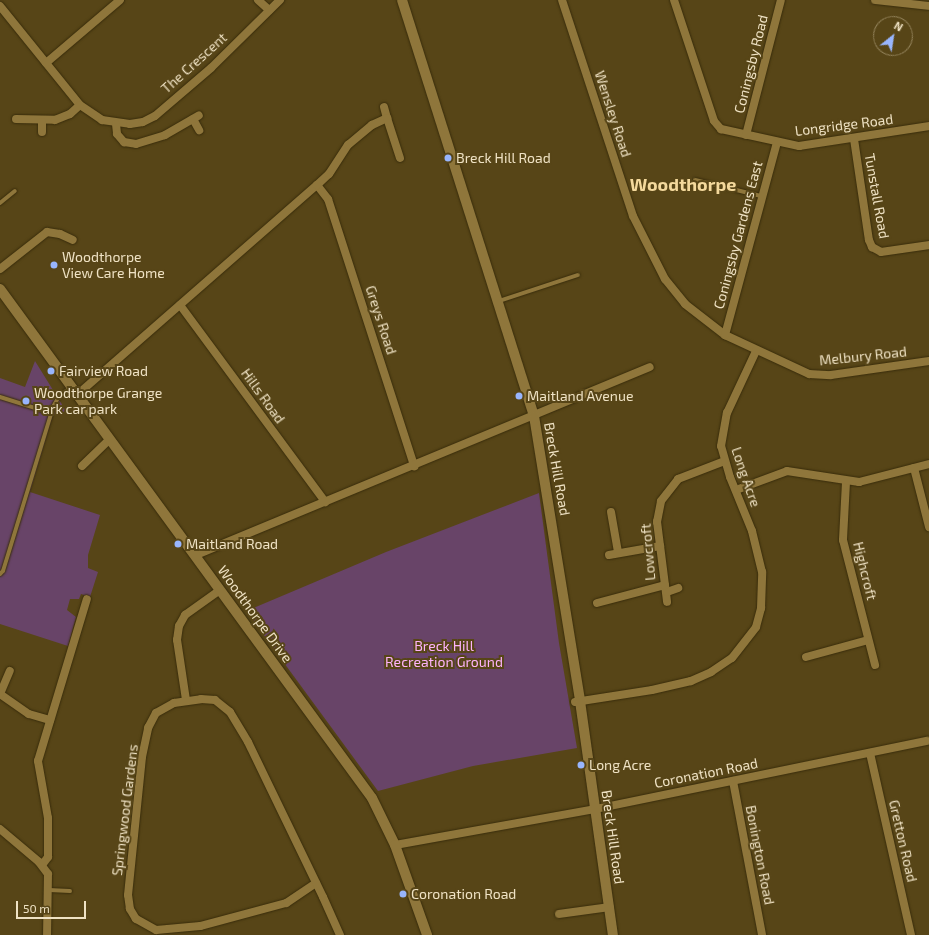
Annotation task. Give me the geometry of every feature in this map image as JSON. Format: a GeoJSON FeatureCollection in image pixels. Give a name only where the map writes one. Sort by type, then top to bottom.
{"type":"FeatureCollection","features":[{"type":"Feature","properties":{"kind":"street"},"geometry":{"type":"LineString","coordinates":[[46,63],[120,0]]}},
{"type":"Feature","properties":{"kind":"street"},"geometry":{"type":"LineString","coordinates":[[258,0],[269,10]]}},
{"type":"Feature","properties":{"kind":"street","name":"The Crescent"},"geometry":{"type":"LineString","coordinates":[[0,6],[80,105],[96,117],[116,124],[137,123],[155,116],[211,68],[280,0]]}},
{"type":"Feature","properties":{"kind":"street","name":"Breck Hill Road"},"geometry":{"type":"LineString","coordinates":[[402,0],[534,416],[595,808],[613,935]]}},
{"type":"Feature","properties":{"kind":"street","name":"Wensley Road"},"geometry":{"type":"LineString","coordinates":[[562,0],[633,216],[649,251],[681,300],[701,319],[725,335],[756,351]]}},
{"type":"Feature","properties":{"kind":"street","name":"Longridge Road"},"geometry":{"type":"LineString","coordinates":[[674,0],[716,124],[724,130],[763,140],[803,146],[929,126]]}},
{"type":"Feature","properties":{"kind":"street","name":"Coningsby Road"},"geometry":{"type":"LineString","coordinates":[[746,135],[781,0]]}},
{"type":"Feature","properties":{"kind":"street"},"geometry":{"type":"LineString","coordinates":[[874,0],[929,6]]}},
{"type":"Feature","properties":{"kind":"street"},"geometry":{"type":"LineString","coordinates":[[16,119],[42,122],[64,117],[80,105]]}},
{"type":"Feature","properties":{"kind":"street"},"geometry":{"type":"LineString","coordinates":[[384,107],[400,158]]}},
{"type":"Feature","properties":{"kind":"street"},"geometry":{"type":"LineString","coordinates":[[116,124],[117,134],[124,142],[136,144],[165,135],[196,117],[199,130]]}},
{"type":"Feature","properties":{"kind":"street"},"geometry":{"type":"LineString","coordinates":[[75,390],[180,306],[333,170],[348,145],[372,125],[387,118]]}},
{"type":"Feature","properties":{"kind":"street"},"geometry":{"type":"LineString","coordinates":[[42,122],[42,132]]}},
{"type":"Feature","properties":{"kind":"street"},"geometry":{"type":"LineString","coordinates":[[165,135],[169,143]]}},
{"type":"Feature","properties":{"kind":"street","name":"Tunstall Road"},"geometry":{"type":"LineString","coordinates":[[854,139],[869,240],[872,247],[881,252],[929,245]]}},
{"type":"Feature","properties":{"kind":"street","name":"Coningsby Gardens East"},"geometry":{"type":"LineString","coordinates":[[725,335],[761,196],[777,142]]}},
{"type":"Feature","properties":{"kind":"street"},"geometry":{"type":"LineString","coordinates":[[136,144],[140,152]]}},
{"type":"Feature","properties":{"kind":"street","name":"Greys Road"},"geometry":{"type":"LineString","coordinates":[[317,185],[328,199],[414,466]]}},
{"type":"Feature","properties":{"kind":"street"},"geometry":{"type":"LineString","coordinates":[[0,269],[33,247],[47,232],[60,234],[73,240]]}},
{"type":"Feature","properties":{"kind":"street","name":"Woodthorpe Drive"},"geometry":{"type":"LineString","coordinates":[[0,289],[196,555],[372,798],[396,845],[427,935]]}},
{"type":"Feature","properties":{"kind":"street","name":"Hills Road"},"geometry":{"type":"LineString","coordinates":[[180,306],[325,502]]}},
{"type":"Feature","properties":{"kind":"street","name":"Melbury Road"},"geometry":{"type":"LineString","coordinates":[[756,351],[796,370],[815,375],[929,361]]}},
{"type":"Feature","properties":{"kind":"street","name":"Long Acre"},"geometry":{"type":"LineString","coordinates":[[578,701],[652,690],[691,681],[711,672],[742,648],[756,627],[759,614],[762,578],[752,531],[725,461],[722,446],[724,424],[756,351]]}},
{"type":"Feature","properties":{"kind":"street"},"geometry":{"type":"LineString","coordinates":[[196,555],[650,367]]}},
{"type":"Feature","properties":{"kind":"street"},"geometry":{"type":"LineString","coordinates":[[82,466],[110,439]]}},
{"type":"Feature","properties":{"kind":"street","name":"Lowcroft"},"geometry":{"type":"LineString","coordinates":[[597,604],[666,588],[657,522],[661,501],[666,492],[678,479],[725,461]]}},
{"type":"Feature","properties":{"kind":"street"},"geometry":{"type":"LineString","coordinates":[[736,490],[787,471],[846,482],[859,482],[929,464]]}},
{"type":"Feature","properties":{"kind":"street"},"geometry":{"type":"LineString","coordinates":[[914,468],[929,527]]}},
{"type":"Feature","properties":{"kind":"street","name":"Highcroft"},"geometry":{"type":"LineString","coordinates":[[846,482],[843,540],[875,665]]}},
{"type":"Feature","properties":{"kind":"street"},"geometry":{"type":"LineString","coordinates":[[611,512],[618,552]]}},
{"type":"Feature","properties":{"kind":"street"},"geometry":{"type":"LineString","coordinates":[[609,555],[618,552],[660,546]]}},
{"type":"Feature","properties":{"kind":"street"},"geometry":{"type":"LineString","coordinates":[[667,602],[666,588],[678,588]]}},
{"type":"Feature","properties":{"kind":"street"},"geometry":{"type":"LineString","coordinates":[[186,700],[177,640],[178,626],[185,615],[220,590]]}},
{"type":"Feature","properties":{"kind":"street"},"geometry":{"type":"LineString","coordinates":[[42,865],[48,857],[48,818],[38,761],[87,599]]}},
{"type":"Feature","properties":{"kind":"street"},"geometry":{"type":"LineString","coordinates":[[806,657],[868,640]]}},
{"type":"Feature","properties":{"kind":"street"},"geometry":{"type":"LineString","coordinates":[[10,671],[0,694],[29,714],[50,720]]}},
{"type":"Feature","properties":{"kind":"street","name":"Springwood Gardens"},"geometry":{"type":"LineString","coordinates":[[316,883],[286,903],[200,926],[156,930],[139,923],[132,914],[128,895],[142,757],[148,728],[160,710],[186,700],[215,700],[233,716],[316,883],[340,935]]}},
{"type":"Feature","properties":{"kind":"street","name":"Coronation Road"},"geometry":{"type":"LineString","coordinates":[[396,845],[595,808],[928,741]]}},
{"type":"Feature","properties":{"kind":"street","name":"Gretton Road"},"geometry":{"type":"LineString","coordinates":[[870,753],[911,935]]}},
{"type":"Feature","properties":{"kind":"street","name":"Bonington Road"},"geometry":{"type":"LineString","coordinates":[[733,781],[762,935]]}},
{"type":"Feature","properties":{"kind":"street"},"geometry":{"type":"LineString","coordinates":[[0,829],[42,865],[49,876],[47,935]]}},
{"type":"Feature","properties":{"kind":"street"},"geometry":{"type":"LineString","coordinates":[[559,914],[610,907]]}},
{"type":"Feature","properties":{"kind":"lane"},"geometry":{"type":"LineString","coordinates":[[695,180],[761,196]]}},
{"type":"Feature","properties":{"kind":"lane"},"geometry":{"type":"LineString","coordinates":[[0,203],[15,191]]}},
{"type":"Feature","properties":{"kind":"lane"},"geometry":{"type":"LineString","coordinates":[[498,301],[578,275]]}},
{"type":"Feature","properties":{"kind":"lane"},"geometry":{"type":"LineString","coordinates":[[0,574],[51,413],[59,396],[75,390]]}},
{"type":"Feature","properties":{"kind":"lane"},"geometry":{"type":"LineString","coordinates":[[0,403],[1,397],[51,413]]}},
{"type":"Feature","properties":{"kind":"lane"},"geometry":{"type":"LineString","coordinates":[[49,890],[70,891]]}},
{"type":"Feature","properties":{"kind":"green space"},"geometry":{"type":"Polygon","coordinates":[[[35,361],[66,411],[53,415],[30,492],[100,515],[88,555],[88,568],[98,572],[90,597],[81,594],[79,599],[70,599],[67,610],[76,617],[68,646],[0,624],[0,378],[25,387],[35,361]]]}},
{"type":"Feature","properties":{"kind":"green space","name":"Breck Hill Recreation Ground"},"geometry":{"type":"Polygon","coordinates":[[[539,493],[559,643],[577,748],[473,766],[378,791],[246,611],[386,552],[539,493]]]}},
{"type":"Feature","properties":{"kind":"place","name":"Breck Hill Road"},"geometry":{"type":"Point","coordinates":[448,158]}},
{"type":"Feature","properties":{"kind":"place","name":"Woodthorpe View Care Home"},"geometry":{"type":"Point","coordinates":[54,265]}},
{"type":"Feature","properties":{"kind":"place","name":"Fairview Road"},"geometry":{"type":"Point","coordinates":[51,371]}},
{"type":"Feature","properties":{"kind":"place","name":"Maitland Avenue"},"geometry":{"type":"Point","coordinates":[519,396]}},
{"type":"Feature","properties":{"kind":"place","name":"Woodthorpe Grange Park car park"},"geometry":{"type":"Point","coordinates":[26,401]}},
{"type":"Feature","properties":{"kind":"place","name":"Maitland Road"},"geometry":{"type":"Point","coordinates":[178,544]}},
{"type":"Feature","properties":{"kind":"place","name":"Long Acre"},"geometry":{"type":"Point","coordinates":[581,765]}},
{"type":"Feature","properties":{"kind":"place","name":"Coronation Road"},"geometry":{"type":"Point","coordinates":[403,894]}},
{"type":"Feature","properties":{"kind":"district","name":"Woodthorpe"},"geometry":{"type":"Point","coordinates":[683,184]}}]}
